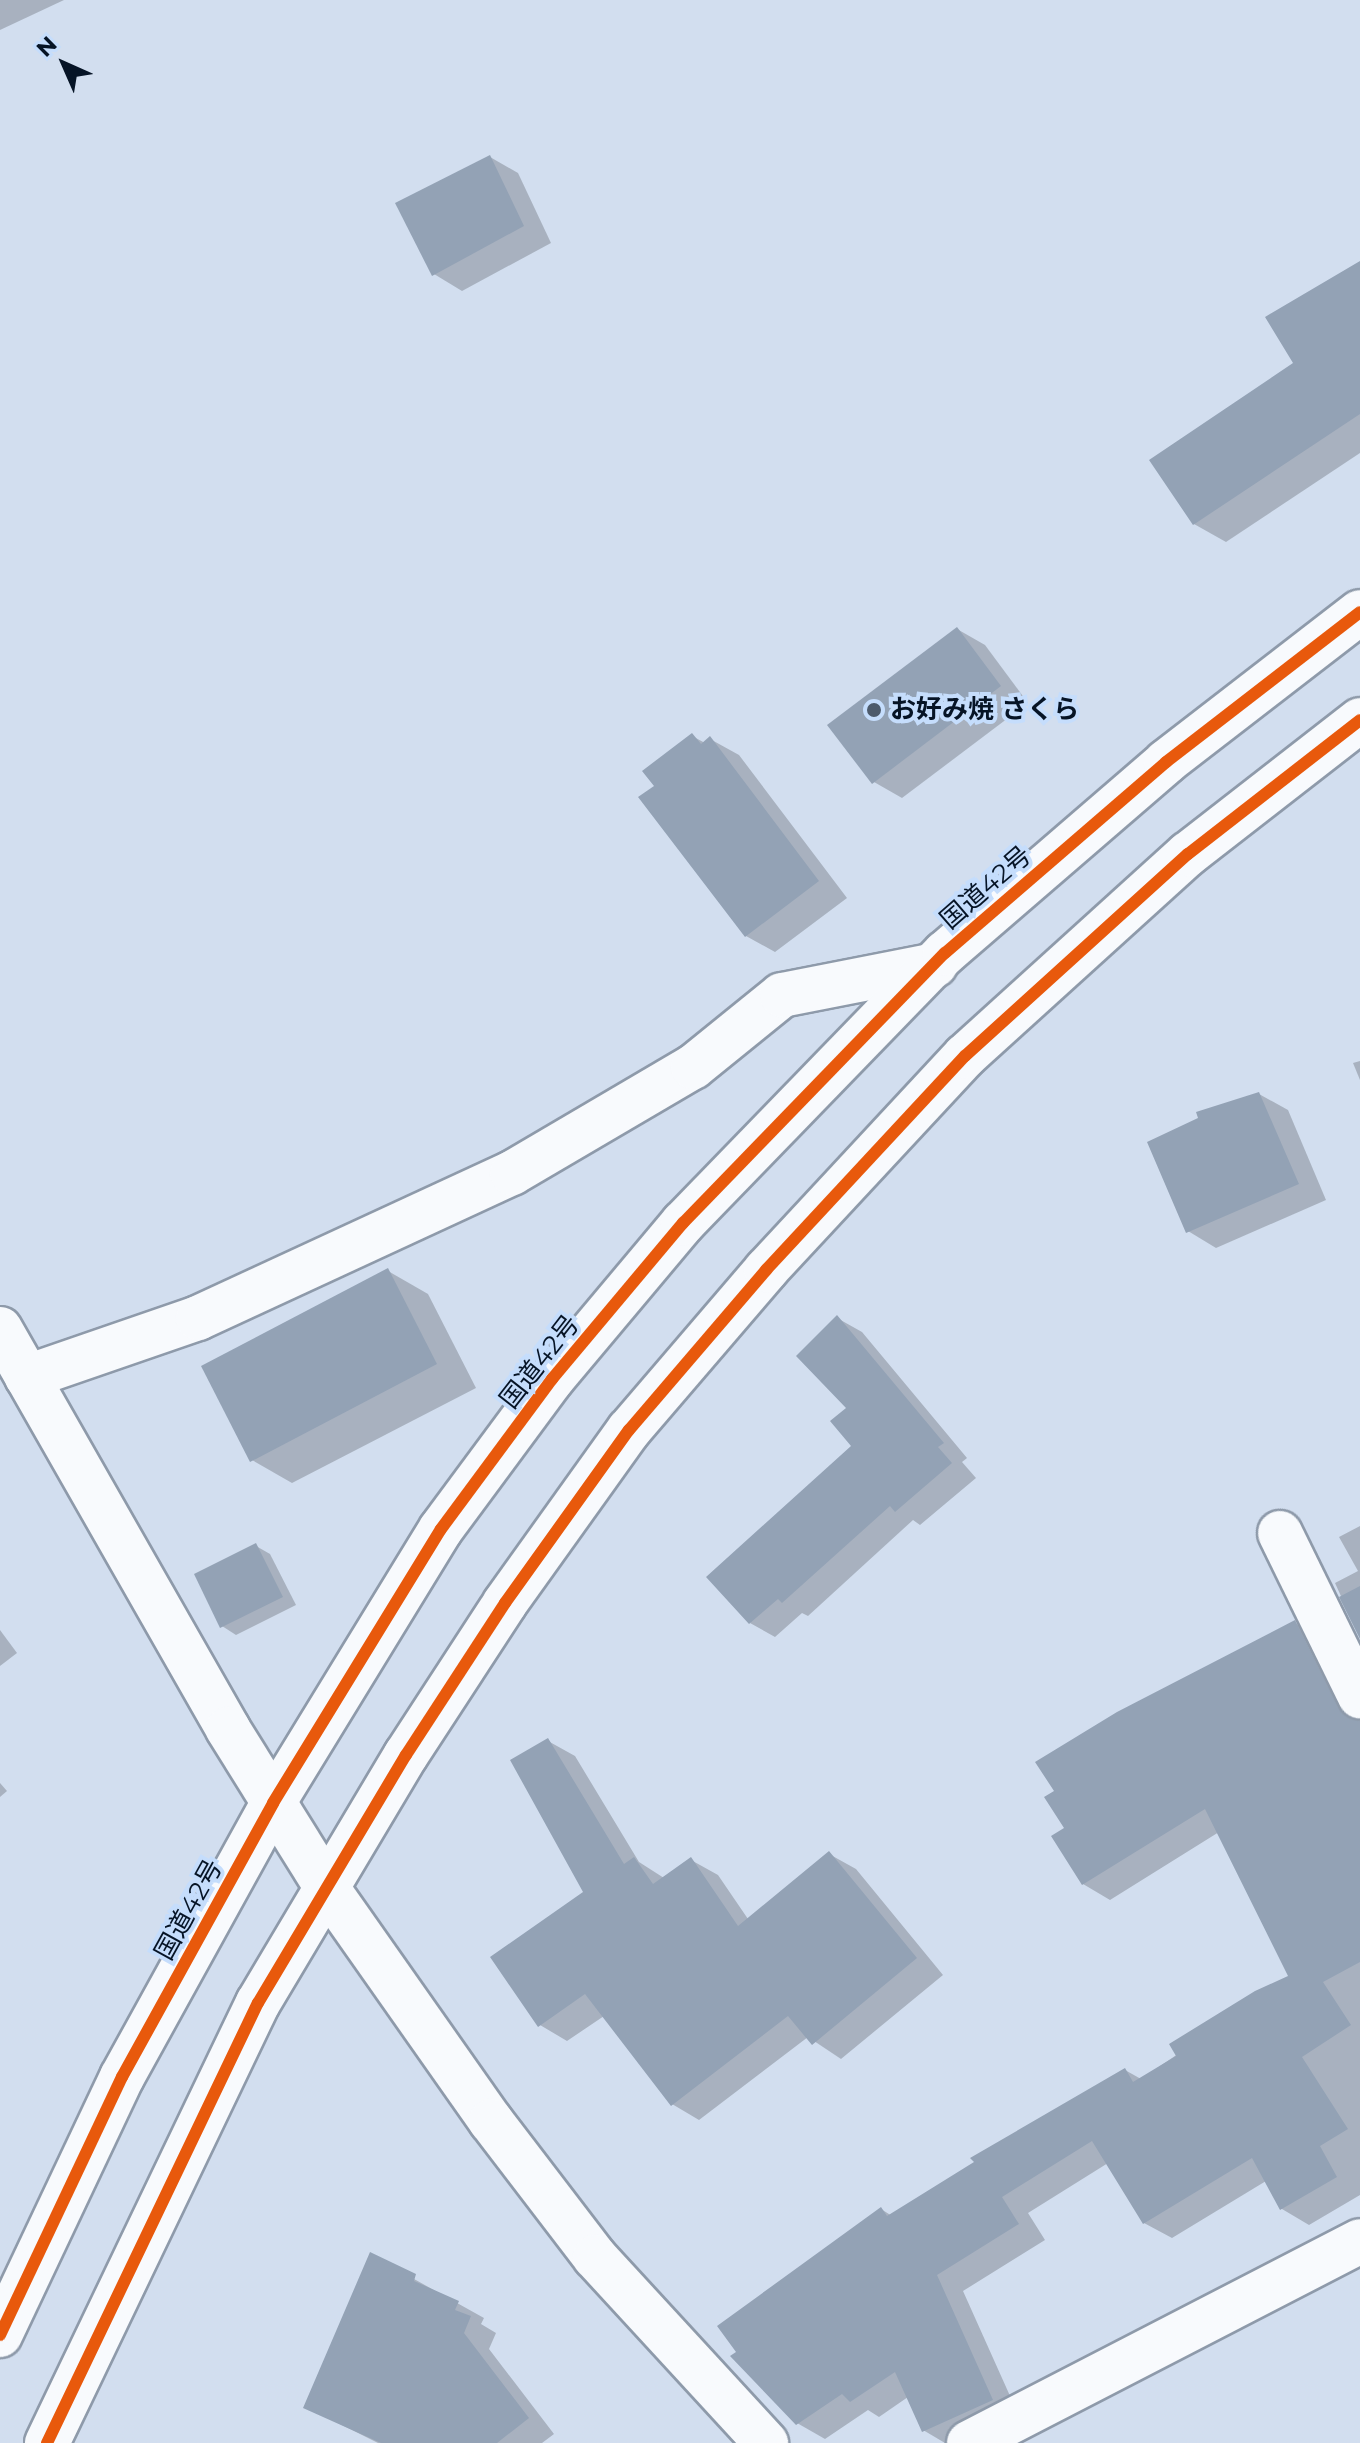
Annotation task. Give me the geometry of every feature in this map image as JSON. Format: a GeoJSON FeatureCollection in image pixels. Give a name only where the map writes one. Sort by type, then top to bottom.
{"type":"FeatureCollection","features":[{"type":"Feature","properties":{"kind":"main road","name":"国道42号"},"geometry":{"type":"LineString","coordinates":[[0,2335],[122,2077],[273,1803],[441,1529],[552,1379],[683,1223],[935,965],[1166,762],[1360,612]]}},
{"type":"Feature","properties":{"kind":"main road"},"geometry":{"type":"LineString","coordinates":[[47,2443],[258,2003],[505,1603],[629,1430],[766,1270],[965,1056],[1188,854],[1360,720]]}},
{"type":"Feature","properties":{"kind":"main road"},"geometry":{"type":"LineString","coordinates":[[766,2443],[595,2257],[491,2121],[327,1888],[273,1803],[9,1348],[198,1318],[512,1173],[693,1067],[782,995],[935,965]]}},
{"type":"Feature","properties":{"kind":"main road"},"geometry":{"type":"LineString","coordinates":[[1280,1533],[1360,1696]]}},
{"type":"Feature","properties":{"kind":"main road"},"geometry":{"type":"LineString","coordinates":[[969,2443],[1360,2241]]}},
{"type":"Feature","properties":{"kind":"building"},"geometry":{"type":"Polygon","coordinates":[[[490,155],[524,226],[432,276],[395,203],[490,155]]]}},
{"type":"Feature","properties":{"kind":"building"},"geometry":{"type":"Polygon","coordinates":[[[1360,261],[1360,414],[1193,525],[1149,460],[1293,363],[1265,317],[1360,261]]]}},
{"type":"Feature","properties":{"kind":"building"},"geometry":{"type":"Polygon","coordinates":[[[957,627],[1001,686],[872,784],[827,725],[957,627]]]}},
{"type":"Feature","properties":{"kind":"building"},"geometry":{"type":"Polygon","coordinates":[[[692,733],[701,744],[710,736],[819,881],[745,937],[638,797],[654,786],[642,771],[692,733]]]}},
{"type":"Feature","properties":{"kind":"building"},"geometry":{"type":"Polygon","coordinates":[[[1259,1092],[1299,1184],[1186,1233],[1147,1142],[1198,1118],[1196,1112],[1259,1092]]]}},
{"type":"Feature","properties":{"kind":"building"},"geometry":{"type":"Polygon","coordinates":[[[388,1268],[437,1364],[250,1462],[201,1366],[388,1268]]]}},
{"type":"Feature","properties":{"kind":"building"},"geometry":{"type":"Polygon","coordinates":[[[837,1315],[944,1443],[938,1447],[952,1463],[895,1512],[890,1506],[782,1603],[778,1599],[749,1624],[706,1577],[851,1446],[830,1421],[846,1408],[796,1356],[837,1315]]]}},
{"type":"Feature","properties":{"kind":"building"},"geometry":{"type":"Polygon","coordinates":[[[256,1543],[283,1597],[220,1628],[194,1574],[256,1543]]]}},
{"type":"Feature","properties":{"kind":"building"},"geometry":{"type":"Polygon","coordinates":[[[1360,1586],[1360,1639],[1339,1597],[1360,1586]]]}},
{"type":"Feature","properties":{"kind":"building"},"geometry":{"type":"Polygon","coordinates":[[[1295,1620],[1338,1707],[1360,1721],[1360,1962],[1323,1982],[1351,2025],[1302,2057],[1348,2129],[1320,2146],[1337,2177],[1280,2210],[1252,2158],[1143,2224],[1092,2141],[1002,2197],[1019,2224],[937,2275],[993,2400],[922,2432],[895,2372],[850,2402],[842,2394],[796,2425],[730,2356],[736,2352],[717,2326],[881,2207],[887,2216],[974,2162],[970,2158],[1125,2068],[1133,2082],[1176,2056],[1169,2044],[1255,1991],[1288,1976],[1205,1809],[1082,1885],[1051,1836],[1064,1828],[1044,1797],[1054,1791],[1035,1762],[1117,1712],[1295,1620]]]}},
{"type":"Feature","properties":{"kind":"building"},"geometry":{"type":"Polygon","coordinates":[[[548,1738],[624,1864],[634,1857],[653,1884],[691,1857],[738,1926],[829,1851],[917,1958],[812,2045],[788,2016],[671,2106],[585,1994],[538,2027],[490,1957],[583,1892],[510,1760],[548,1738]]]}},
{"type":"Feature","properties":{"kind":"building"},"geometry":{"type":"Polygon","coordinates":[[[370,2252],[416,2274],[414,2281],[459,2301],[455,2310],[471,2316],[464,2333],[529,2418],[497,2443],[381,2443],[303,2408],[370,2252]]]}},
{"type":"Feature","properties":{"kind":"cycle path"},"geometry":{"type":"LineString","coordinates":[[0,2335],[122,2077],[273,1803],[441,1529],[552,1379],[683,1223],[945,953],[1166,762],[1360,612]]}},
{"type":"Feature","properties":{"kind":"cycle path"},"geometry":{"type":"LineString","coordinates":[[47,2443],[258,2003],[406,1755],[505,1603],[629,1430],[766,1270],[965,1056],[1188,854],[1360,720]]}},
{"type":"Feature","properties":{"kind":"place","name":"お好み焼 さくら"},"geometry":{"type":"Point","coordinates":[874,710]}}]}
